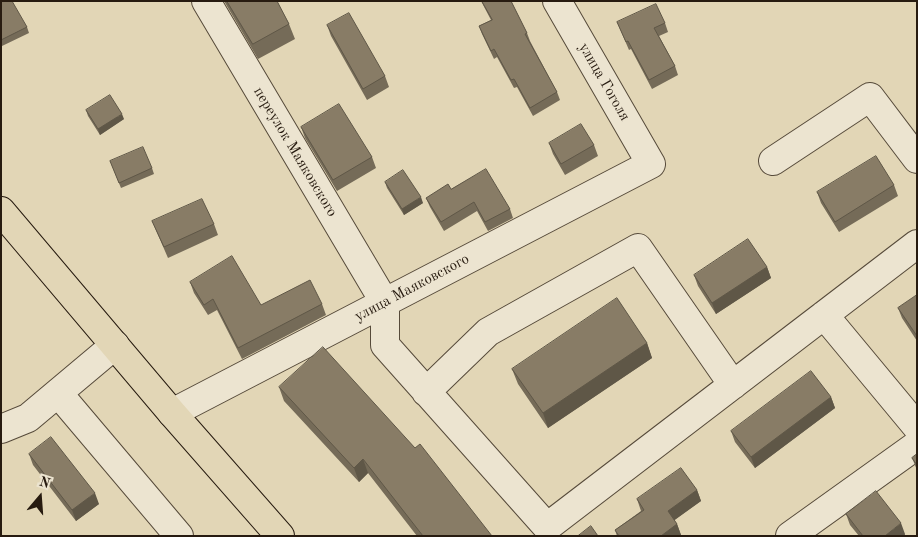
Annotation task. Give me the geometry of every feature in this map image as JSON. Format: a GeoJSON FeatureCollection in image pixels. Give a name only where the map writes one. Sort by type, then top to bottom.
{"type":"FeatureCollection","features":[{"type":"Feature","properties":{"kind":"main road"},"geometry":{"type":"LineString","coordinates":[[1,211],[172,413],[280,536]]}},
{"type":"Feature","properties":{"kind":"street","name":"переулок Маяковского"},"geometry":{"type":"LineString","coordinates":[[206,1],[385,302]]}},
{"type":"Feature","properties":{"kind":"street","name":"улица Гоголя"},"geometry":{"type":"LineString","coordinates":[[558,1],[651,164]]}},
{"type":"Feature","properties":{"kind":"street"},"geometry":{"type":"LineString","coordinates":[[773,161],[870,97],[917,159]]}},
{"type":"Feature","properties":{"kind":"street","name":"улица Маяковского"},"geometry":{"type":"LineString","coordinates":[[172,413],[651,164]]}},
{"type":"Feature","properties":{"kind":"street"},"geometry":{"type":"LineString","coordinates":[[385,302],[385,346],[547,526],[917,244]]}},
{"type":"Feature","properties":{"kind":"street"},"geometry":{"type":"LineString","coordinates":[[426,392],[488,332],[638,248],[733,385]]}},
{"type":"Feature","properties":{"kind":"street"},"geometry":{"type":"LineString","coordinates":[[824,315],[917,427]]}},
{"type":"Feature","properties":{"kind":"street"},"geometry":{"type":"LineString","coordinates":[[1,429],[28,418],[115,345]]}},
{"type":"Feature","properties":{"kind":"street"},"geometry":{"type":"LineString","coordinates":[[58,393],[179,536]]}},
{"type":"Feature","properties":{"kind":"street"},"geometry":{"type":"LineString","coordinates":[[790,536],[917,445]]}},
{"type":"Feature","properties":{"kind":"building"},"geometry":{"type":"Polygon","coordinates":[[[1,1],[12,1],[27,27],[1,40],[1,1]]]}},
{"type":"Feature","properties":{"kind":"building"},"geometry":{"type":"Polygon","coordinates":[[[227,1],[277,1],[289,24],[253,44],[227,1]]]}},
{"type":"Feature","properties":{"kind":"building"},"geometry":{"type":"Polygon","coordinates":[[[482,1],[511,1],[527,33],[525,34],[557,92],[530,108],[514,79],[511,80],[494,49],[491,51],[479,26],[492,20],[482,1]]]}},
{"type":"Feature","properties":{"kind":"building"},"geometry":{"type":"Polygon","coordinates":[[[656,4],[665,23],[654,28],[675,66],[649,80],[628,41],[626,42],[617,22],[656,4]]]}},
{"type":"Feature","properties":{"kind":"building"},"geometry":{"type":"Polygon","coordinates":[[[349,13],[385,76],[363,89],[327,25],[349,13]]]}},
{"type":"Feature","properties":{"kind":"building"},"geometry":{"type":"Polygon","coordinates":[[[110,95],[122,114],[98,129],[86,110],[110,95]]]}},
{"type":"Feature","properties":{"kind":"building"},"geometry":{"type":"Polygon","coordinates":[[[339,104],[372,157],[333,180],[301,127],[339,104]]]}},
{"type":"Feature","properties":{"kind":"building"},"geometry":{"type":"Polygon","coordinates":[[[581,124],[594,145],[561,164],[549,143],[581,124]]]}},
{"type":"Feature","properties":{"kind":"building"},"geometry":{"type":"Polygon","coordinates":[[[143,147],[152,168],[119,183],[110,161],[143,147]]]}},
{"type":"Feature","properties":{"kind":"building"},"geometry":{"type":"Polygon","coordinates":[[[876,156],[894,185],[835,222],[817,192],[876,156]]]}},
{"type":"Feature","properties":{"kind":"building"},"geometry":{"type":"Polygon","coordinates":[[[486,169],[510,209],[485,222],[474,202],[441,222],[426,198],[448,184],[451,189],[486,169]]]}},
{"type":"Feature","properties":{"kind":"building"},"geometry":{"type":"Polygon","coordinates":[[[403,170],[421,197],[402,209],[385,182],[403,170]]]}},
{"type":"Feature","properties":{"kind":"building"},"geometry":{"type":"Polygon","coordinates":[[[202,199],[214,224],[164,247],[152,221],[202,199]]]}},
{"type":"Feature","properties":{"kind":"building"},"geometry":{"type":"Polygon","coordinates":[[[748,239],[767,267],[712,303],[694,275],[748,239]]]}},
{"type":"Feature","properties":{"kind":"building"},"geometry":{"type":"Polygon","coordinates":[[[232,256],[261,305],[310,280],[322,304],[238,348],[213,299],[204,305],[190,282],[232,256]]]}},
{"type":"Feature","properties":{"kind":"building"},"geometry":{"type":"Polygon","coordinates":[[[917,295],[917,336],[898,308],[917,295]]]}},
{"type":"Feature","properties":{"kind":"building"},"geometry":{"type":"Polygon","coordinates":[[[617,298],[647,343],[543,413],[512,369],[617,298]]]}},
{"type":"Feature","properties":{"kind":"building"},"geometry":{"type":"Polygon","coordinates":[[[323,347],[415,448],[420,444],[492,536],[423,536],[363,459],[354,468],[279,387],[323,347]]]}},
{"type":"Feature","properties":{"kind":"building"},"geometry":{"type":"Polygon","coordinates":[[[811,371],[831,397],[751,457],[731,431],[811,371]]]}},
{"type":"Feature","properties":{"kind":"building"},"geometry":{"type":"Polygon","coordinates":[[[51,437],[95,493],[72,510],[29,454],[51,437]]]}},
{"type":"Feature","properties":{"kind":"building"},"geometry":{"type":"Polygon","coordinates":[[[917,454],[917,465],[912,458],[917,454]]]}},
{"type":"Feature","properties":{"kind":"building"},"geometry":{"type":"Polygon","coordinates":[[[681,468],[697,490],[668,511],[677,524],[661,536],[619,536],[615,530],[644,510],[637,499],[681,468]]]}},
{"type":"Feature","properties":{"kind":"building"},"geometry":{"type":"Polygon","coordinates":[[[876,491],[901,523],[885,536],[863,536],[846,514],[876,491]]]}},
{"type":"Feature","properties":{"kind":"building"},"geometry":{"type":"Polygon","coordinates":[[[591,526],[598,536],[578,536],[591,526]]]}}]}
